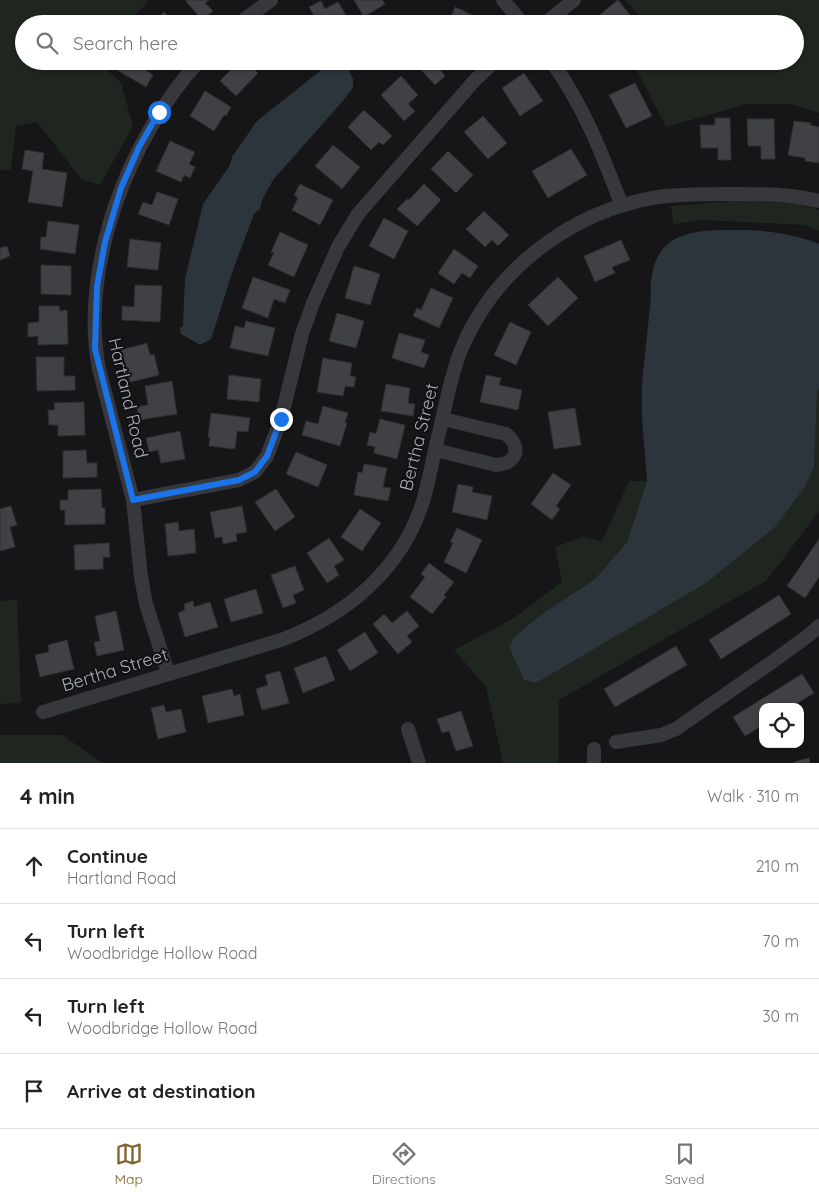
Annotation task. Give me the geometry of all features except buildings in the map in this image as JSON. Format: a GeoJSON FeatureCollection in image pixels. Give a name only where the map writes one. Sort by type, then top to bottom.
{"type":"FeatureCollection","features":[{"type":"Feature","properties":{"kind":"street"},"geometry":{"type":"LineString","coordinates":[[250,15],[271,0]]}},
{"type":"Feature","properties":{"kind":"street"},"geometry":{"type":"LineString","coordinates":[[503,0],[516,15]]}},
{"type":"Feature","properties":{"kind":"street"},"geometry":{"type":"LineString","coordinates":[[555,15],[574,0]]}},
{"type":"Feature","properties":{"kind":"street","name":"Hartland Road"},"geometry":{"type":"LineString","coordinates":[[168,674],[146,604],[133,500],[95,349],[97,286],[105,242],[118,197],[139,147],[159,112],[191,70]]}},
{"type":"Feature","properties":{"kind":"street"},"geometry":{"type":"LineString","coordinates":[[133,500],[239,480],[255,472],[267,456],[281,419],[302,334],[312,303],[338,247],[358,214],[486,70]]}},
{"type":"Feature","properties":{"kind":"street"},"geometry":{"type":"LineString","coordinates":[[557,70],[592,133],[604,158],[622,206]]}},
{"type":"Feature","properties":{"kind":"street","name":"Bertha Street"},"geometry":{"type":"LineString","coordinates":[[43,712],[281,640],[308,630],[360,596],[397,555],[414,524],[423,500],[452,378],[461,350],[474,323],[494,293],[517,267],[550,240],[582,221],[622,206],[658,197],[690,194],[773,194],[803,197],[819,201]]}},
{"type":"Feature","properties":{"kind":"street"},"geometry":{"type":"LineString","coordinates":[[435,450],[496,465],[506,464],[513,458],[516,450],[514,440],[506,434],[442,419]]}},
{"type":"Feature","properties":{"kind":"street"},"geometry":{"type":"LineString","coordinates":[[616,742],[661,735],[676,729],[794,646],[819,626]]}},
{"type":"Feature","properties":{"kind":"street"},"geometry":{"type":"LineString","coordinates":[[408,729],[419,763]]}},
{"type":"Feature","properties":{"kind":"shaded area"},"geometry":{"type":"Polygon","coordinates":[[[0,0],[149,0],[136,15],[15,15],[15,70],[107,70],[121,83],[133,126],[100,185],[81,179],[37,122],[16,126],[11,169],[0,171],[0,0]]]}},
{"type":"Feature","properties":{"kind":"shaded area"},"geometry":{"type":"Polygon","coordinates":[[[625,0],[819,0],[819,113],[791,104],[747,104],[666,127],[637,70],[804,70],[804,15],[638,15],[625,0]]]}},
{"type":"Feature","properties":{"kind":"shaded area"},"geometry":{"type":"Polygon","coordinates":[[[321,70],[348,70],[353,79],[353,88],[342,102],[273,180],[262,200],[260,209],[254,214],[234,267],[211,339],[200,345],[181,334],[180,328],[183,326],[185,279],[203,204],[257,121],[321,70]]]}},
{"type":"Feature","properties":{"kind":"shaded area"},"geometry":{"type":"Polygon","coordinates":[[[748,200],[805,204],[819,210],[819,231],[806,225],[703,220],[673,224],[671,206],[748,200]]]}},
{"type":"Feature","properties":{"kind":"shaded area"},"geometry":{"type":"Polygon","coordinates":[[[751,230],[786,234],[819,244],[819,388],[817,391],[814,467],[804,488],[775,527],[706,583],[536,683],[524,680],[509,647],[514,637],[543,613],[595,579],[627,542],[647,481],[642,417],[642,384],[651,280],[659,255],[667,244],[679,237],[692,233],[751,230]]]}},
{"type":"Feature","properties":{"kind":"shaded area"},"geometry":{"type":"Polygon","coordinates":[[[819,388],[819,511],[767,580],[559,700],[559,763],[503,763],[486,687],[454,650],[514,618],[562,582],[555,547],[582,537],[602,541],[629,481],[647,481],[627,542],[595,579],[543,613],[514,637],[509,647],[524,680],[819,388]]]}},
{"type":"Feature","properties":{"kind":"shaded area"},"geometry":{"type":"Polygon","coordinates":[[[17,599],[21,703],[0,704],[0,601],[17,599]]]}},
{"type":"Feature","properties":{"kind":"shaded area"},"geometry":{"type":"Polygon","coordinates":[[[0,735],[62,735],[103,763],[0,763],[0,735]]]}},
{"type":"Feature","properties":{"kind":"route"},"geometry":{"type":"LineString","coordinates":[[159,112],[139,147],[121,188],[105,242],[97,286],[95,349],[133,500],[239,480],[255,472],[267,456],[281,419]]}}]}
